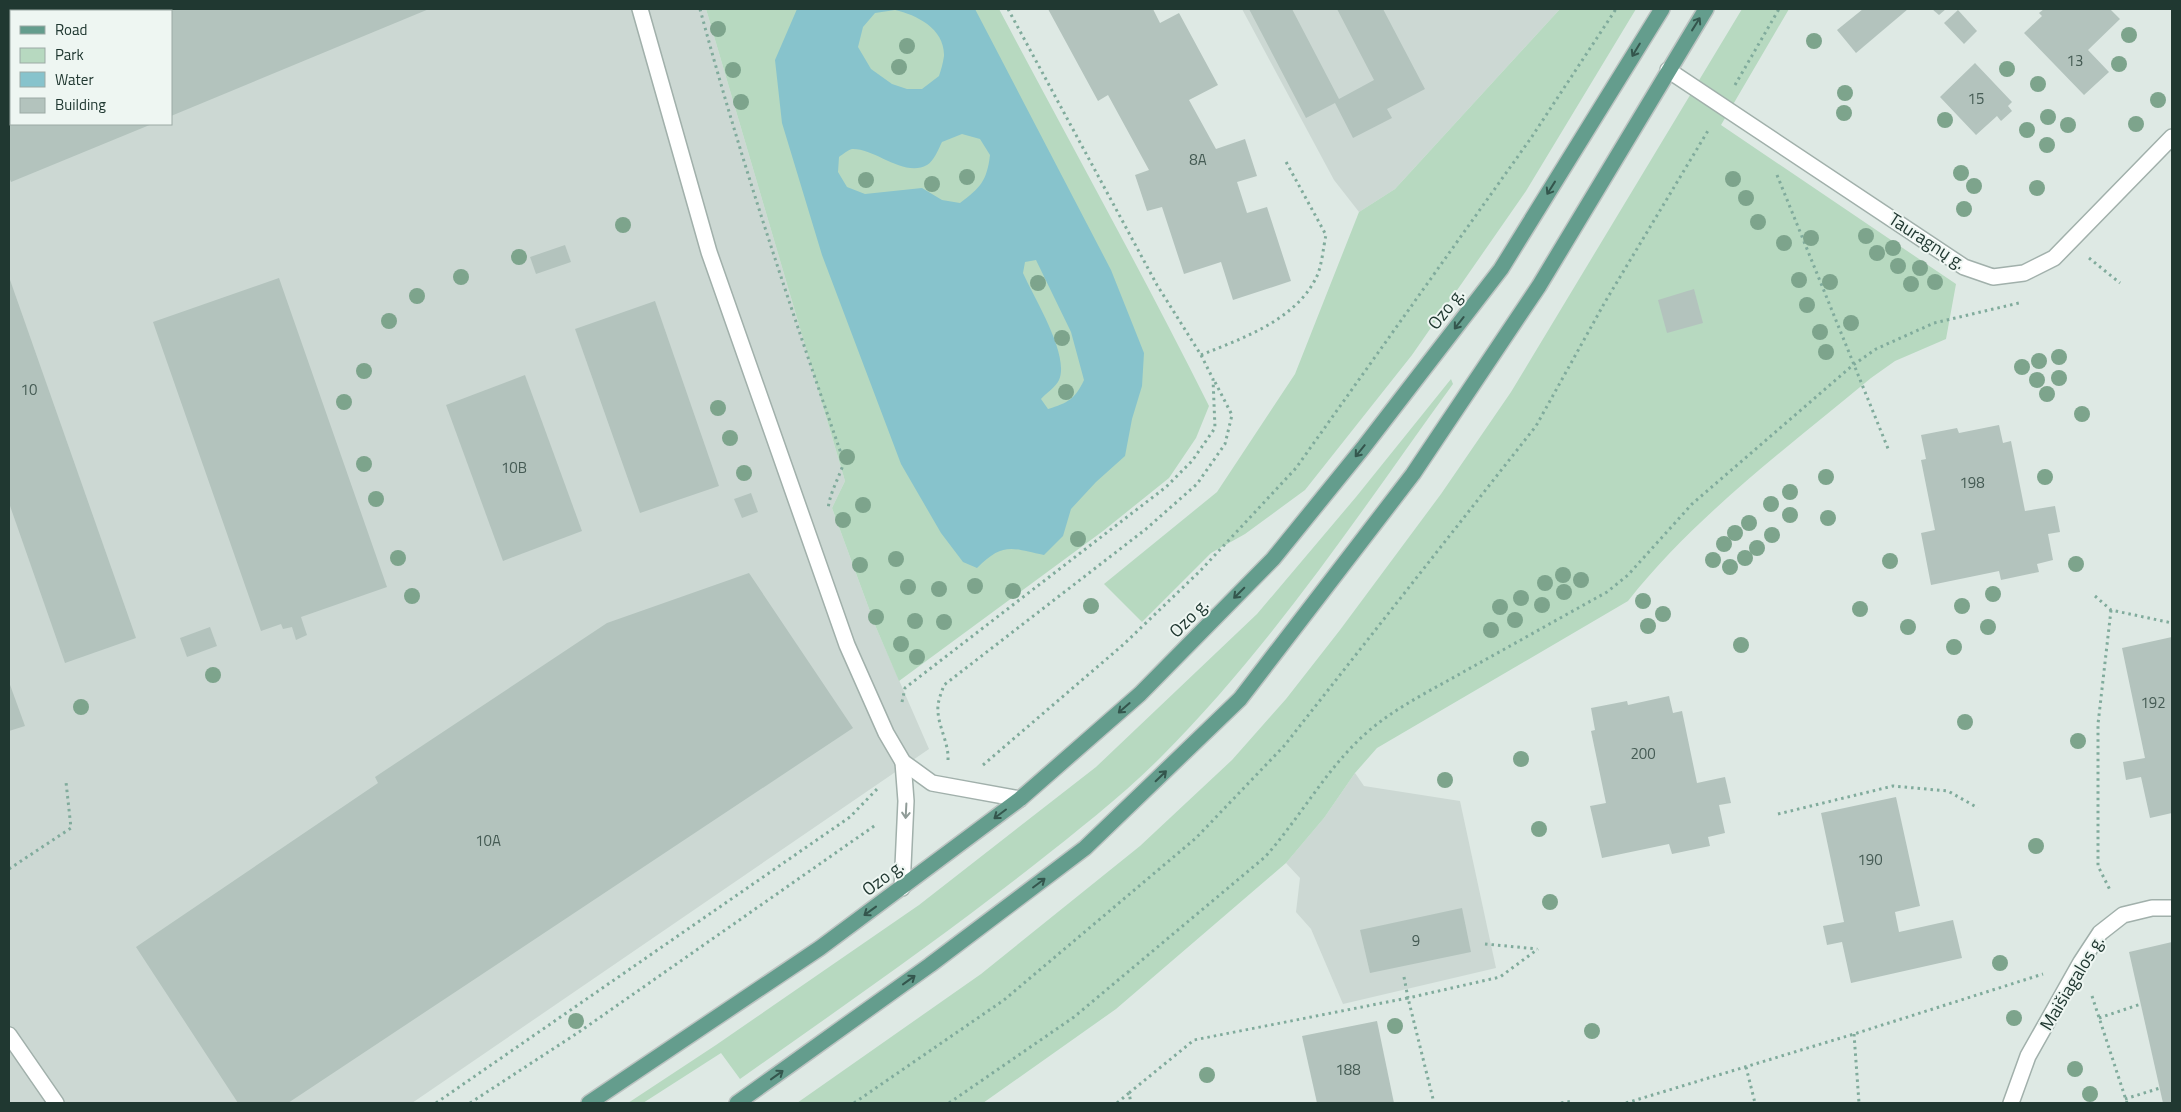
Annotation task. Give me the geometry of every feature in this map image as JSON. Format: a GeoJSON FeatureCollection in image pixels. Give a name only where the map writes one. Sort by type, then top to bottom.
{"type":"FeatureCollection","features":[{"type":"Feature","properties":{"kind":"main road","name":"Ozo g."},"geometry":{"type":"LineString","coordinates":[[589,1103],[820,948],[902,888],[1020,799],[1140,694],[1279,552],[1363,448],[1501,268],[1662,9]]}},
{"type":"Feature","properties":{"kind":"main road"},"geometry":{"type":"LineString","coordinates":[[737,1103],[930,964],[1085,848],[1240,699],[1413,474],[1539,286],[1706,9]]}},
{"type":"Feature","properties":{"kind":"street"},"geometry":{"type":"LineString","coordinates":[[640,9],[709,252],[847,645],[886,733],[903,762],[932,783],[1020,799]]}},
{"type":"Feature","properties":{"kind":"street","name":"Tauragnų g."},"geometry":{"type":"LineString","coordinates":[[1668,70],[1964,267],[1993,278],[2024,273],[2054,258],[2172,137]]}},
{"type":"Feature","properties":{"kind":"street"},"geometry":{"type":"LineString","coordinates":[[902,888],[906,801],[903,762]]}},
{"type":"Feature","properties":{"kind":"street","name":"Maišiagalos g."},"geometry":{"type":"LineString","coordinates":[[2011,1103],[2028,1056],[2081,962],[2100,933],[2123,915],[2152,908],[2172,908]]}},
{"type":"Feature","properties":{"kind":"street"},"geometry":{"type":"LineString","coordinates":[[9,1035],[56,1103]]}},
{"type":"Feature","properties":{"kind":"path"},"geometry":{"type":"LineString","coordinates":[[700,9],[779,273],[844,462],[839,479],[829,497],[828,510]]}},
{"type":"Feature","properties":{"kind":"path"},"geometry":{"type":"LineString","coordinates":[[946,765],[948,757],[938,713],[939,699],[944,685],[1146,529],[1197,484],[1225,444],[1232,416],[1201,354],[1157,285],[1008,9]]}},
{"type":"Feature","properties":{"kind":"path"},"geometry":{"type":"LineString","coordinates":[[974,766],[984,765],[1124,644],[1201,570],[1296,468],[1532,138],[1616,9]]}},
{"type":"Feature","properties":{"kind":"path"},"geometry":{"type":"LineString","coordinates":[[854,1103],[1004,1000],[1196,838],[1284,746],[1536,426],[1605,302],[1779,9]]}},
{"type":"Feature","properties":{"kind":"path"},"geometry":{"type":"LineString","coordinates":[[1201,354],[1236,341],[1288,314],[1316,279],[1326,234],[1285,160]]}},
{"type":"Feature","properties":{"kind":"path"},"geometry":{"type":"LineString","coordinates":[[1776,174],[1889,451]]}},
{"type":"Feature","properties":{"kind":"path"},"geometry":{"type":"LineString","coordinates":[[2070,242],[2120,283]]}},
{"type":"Feature","properties":{"kind":"path"},"geometry":{"type":"LineString","coordinates":[[2083,265],[2095,253]]}},
{"type":"Feature","properties":{"kind":"path"},"geometry":{"type":"LineString","coordinates":[[949,1103],[1074,1017],[1265,857],[1288,831],[1326,778],[1361,737],[1378,723],[1416,698],[1607,592],[1628,574],[1692,504],[1853,365],[1876,349],[1934,323],[2022,302]]}},
{"type":"Feature","properties":{"kind":"path"},"geometry":{"type":"LineString","coordinates":[[901,710],[905,688],[1166,488],[1192,461],[1215,428],[1214,379]]}},
{"type":"Feature","properties":{"kind":"path"},"geometry":{"type":"LineString","coordinates":[[2095,596],[2111,610],[2172,624]]}},
{"type":"Feature","properties":{"kind":"path"},"geometry":{"type":"LineString","coordinates":[[2111,610],[2098,724],[2098,866],[2123,915]]}},
{"type":"Feature","properties":{"kind":"path"},"geometry":{"type":"LineString","coordinates":[[898,694],[902,703]]}},
{"type":"Feature","properties":{"kind":"path"},"geometry":{"type":"LineString","coordinates":[[436,1103],[850,817],[903,762]]}},
{"type":"Feature","properties":{"kind":"path"},"geometry":{"type":"LineString","coordinates":[[9,869],[71,828],[66,782]]}},
{"type":"Feature","properties":{"kind":"path"},"geometry":{"type":"LineString","coordinates":[[1778,814],[1893,786],[1948,791],[1978,808]]}},
{"type":"Feature","properties":{"kind":"path"},"geometry":{"type":"LineString","coordinates":[[470,1103],[587,1027],[906,801]]}},
{"type":"Feature","properties":{"kind":"path"},"geometry":{"type":"LineString","coordinates":[[1117,1103],[1194,1040],[1408,998],[1500,977],[1538,949],[1485,944]]}},
{"type":"Feature","properties":{"kind":"path"},"geometry":{"type":"LineString","coordinates":[[1626,1103],[1854,1034],[2081,962],[2126,1101],[2160,1088]]}},
{"type":"Feature","properties":{"kind":"path"},"geometry":{"type":"LineString","coordinates":[[1404,977],[1434,1103]]}},
{"type":"Feature","properties":{"kind":"path"},"geometry":{"type":"LineString","coordinates":[[2099,1018],[2141,1004]]}},
{"type":"Feature","properties":{"kind":"path"},"geometry":{"type":"LineString","coordinates":[[1854,1034],[1859,1103]]}},
{"type":"Feature","properties":{"kind":"path"},"geometry":{"type":"LineString","coordinates":[[1746,1067],[1756,1103]]}},
{"type":"Feature","properties":{"kind":"path"},"geometry":{"type":"LineString","coordinates":[[1129,1093],[1131,1103]]}},
{"type":"Feature","properties":{"kind":"path"},"geometry":{"type":"LineString","coordinates":[[1561,1103],[1573,1101]]}},
{"type":"Feature","properties":{"kind":"shaded area"},"geometry":{"type":"Polygon","coordinates":[[[9,9],[706,9],[845,481],[832,508],[875,625],[929,749],[412,1103],[9,1103],[9,9]]]}},
{"type":"Feature","properties":{"kind":"shaded area"},"geometry":{"type":"Polygon","coordinates":[[[1242,9],[1560,9],[1395,189],[1359,212],[1334,180],[1242,9]]]}},
{"type":"Feature","properties":{"kind":"shaded area"},"geometry":{"type":"Polygon","coordinates":[[[1355,773],[1364,786],[1460,801],[1496,968],[1343,1004],[1311,929],[1296,912],[1300,878],[1286,863],[1324,818],[1355,773]]]}},
{"type":"Feature","properties":{"kind":"green space"},"geometry":{"type":"Polygon","coordinates":[[[706,9],[999,9],[1132,256],[1209,406],[1196,438],[1169,478],[1103,531],[899,681],[875,625],[832,508],[845,481],[706,9]]]}},
{"type":"Feature","properties":{"kind":"green space"},"geometry":{"type":"Polygon","coordinates":[[[1560,9],[1636,9],[1526,191],[1412,355],[1305,490],[1245,534],[1211,553],[1142,622],[1104,584],[1217,492],[1295,374],[1359,212],[1395,189],[1560,9]]]}},
{"type":"Feature","properties":{"kind":"green space"},"geometry":{"type":"Polygon","coordinates":[[[1742,9],[1789,9],[1721,125],[1956,284],[1946,339],[1895,361],[1871,378],[1775,457],[1683,540],[1628,601],[1377,748],[1355,773],[1324,818],[1286,863],[1116,1009],[983,1103],[797,1103],[981,974],[1140,846],[1232,760],[1286,699],[1441,494],[1511,392],[1742,9]]]}},
{"type":"Feature","properties":{"kind":"green space"},"geometry":{"type":"Polygon","coordinates":[[[1451,379],[1453,384],[1350,528],[1278,623],[1202,714],[1131,786],[962,920],[740,1079],[721,1053],[643,1103],[628,1103],[716,1045],[919,905],[1096,767],[1257,614],[1356,497],[1451,379]]]}},
{"type":"Feature","properties":{"kind":"water"},"geometry":{"type":"Polygon","coordinates":[[[797,9],[975,9],[1111,270],[1144,353],[1142,386],[1132,419],[1125,456],[1096,482],[1071,509],[1063,536],[1044,555],[1008,549],[994,554],[977,568],[963,562],[941,533],[901,464],[822,255],[782,123],[775,60],[797,9]],[[895,10],[875,13],[863,27],[858,47],[871,69],[892,84],[907,89],[922,89],[939,76],[944,56],[943,46],[935,31],[928,25],[912,15],[895,10]],[[962,134],[942,142],[932,161],[918,168],[909,168],[861,150],[852,149],[839,157],[838,172],[847,187],[865,194],[922,188],[942,200],[960,203],[973,193],[981,183],[987,171],[990,155],[980,139],[962,134]],[[1036,260],[1025,262],[1023,273],[1049,326],[1060,356],[1061,369],[1059,380],[1041,399],[1048,409],[1061,405],[1074,396],[1084,380],[1071,332],[1036,260]]]}},
{"type":"Feature","properties":{"kind":"building"},"geometry":{"type":"Polygon","coordinates":[[[429,9],[172,116],[172,10],[145,10],[429,9]]]}},
{"type":"Feature","properties":{"kind":"building"},"geometry":{"type":"Polygon","coordinates":[[[1048,9],[1153,9],[1160,23],[1179,13],[1218,85],[1189,100],[1216,149],[1245,139],[1257,176],[1237,182],[1247,213],[1267,207],[1291,281],[1233,300],[1221,262],[1184,274],[1162,207],[1147,211],[1135,175],[1149,170],[1108,95],[1098,101],[1048,9]]]}},
{"type":"Feature","properties":{"kind":"building"},"geometry":{"type":"Polygon","coordinates":[[[1249,9],[1292,9],[1339,99],[1374,80],[1337,9],[1383,9],[1425,89],[1387,109],[1392,118],[1353,138],[1335,103],[1306,118],[1249,9]]]}},
{"type":"Feature","properties":{"kind":"building"},"geometry":{"type":"Polygon","coordinates":[[[1863,9],[1908,9],[1856,53],[1837,30],[1863,9]]]}},
{"type":"Feature","properties":{"kind":"building"},"geometry":{"type":"Polygon","coordinates":[[[1932,9],[1946,9],[1939,15],[1932,9]]]}},
{"type":"Feature","properties":{"kind":"building"},"geometry":{"type":"Polygon","coordinates":[[[2044,9],[2110,9],[2120,19],[2088,50],[2109,72],[2084,95],[2024,33],[2042,16],[2039,13],[2044,9]]]}},
{"type":"Feature","properties":{"kind":"building"},"geometry":{"type":"Polygon","coordinates":[[[1958,10],[1977,31],[1964,44],[1944,23],[1958,10]]]}},
{"type":"Feature","properties":{"kind":"building"},"geometry":{"type":"Polygon","coordinates":[[[1975,63],[2012,102],[2008,106],[2012,111],[2001,121],[1997,116],[1976,135],[1940,97],[1975,63]]]}},
{"type":"Feature","properties":{"kind":"building"},"geometry":{"type":"Polygon","coordinates":[[[9,66],[10,125],[150,125],[11,182],[9,177],[9,66]]]}},
{"type":"Feature","properties":{"kind":"building"},"geometry":{"type":"Polygon","coordinates":[[[565,245],[571,262],[536,274],[530,257],[565,245]]]}},
{"type":"Feature","properties":{"kind":"building"},"geometry":{"type":"Polygon","coordinates":[[[9,277],[136,638],[65,663],[9,503],[9,277]]]}},
{"type":"Feature","properties":{"kind":"building"},"geometry":{"type":"Polygon","coordinates":[[[279,278],[387,587],[301,617],[307,635],[296,640],[292,627],[283,629],[281,624],[261,631],[153,322],[279,278]]]}},
{"type":"Feature","properties":{"kind":"building"},"geometry":{"type":"Polygon","coordinates":[[[1694,289],[1703,323],[1667,333],[1658,300],[1694,289]]]}},
{"type":"Feature","properties":{"kind":"building"},"geometry":{"type":"Polygon","coordinates":[[[655,301],[719,486],[640,513],[575,329],[655,301]]]}},
{"type":"Feature","properties":{"kind":"building"},"geometry":{"type":"Polygon","coordinates":[[[525,375],[582,531],[503,561],[446,405],[525,375]]]}},
{"type":"Feature","properties":{"kind":"building"},"geometry":{"type":"Polygon","coordinates":[[[1999,425],[2003,443],[2011,441],[2025,511],[2055,506],[2060,532],[2048,534],[2053,560],[2037,564],[2039,572],[2001,580],[1999,571],[1931,585],[1921,533],[1935,530],[1921,460],[1926,459],[1921,435],[1957,428],[1959,433],[1999,425]]]}},
{"type":"Feature","properties":{"kind":"building"},"geometry":{"type":"Polygon","coordinates":[[[751,493],[758,512],[742,518],[734,499],[751,493]]]}},
{"type":"Feature","properties":{"kind":"building"},"geometry":{"type":"Polygon","coordinates":[[[749,573],[853,728],[288,1103],[238,1103],[136,947],[378,783],[375,777],[607,623],[749,573]]]}},
{"type":"Feature","properties":{"kind":"building"},"geometry":{"type":"Polygon","coordinates":[[[210,627],[217,646],[187,657],[180,638],[210,627]]]}},
{"type":"Feature","properties":{"kind":"building"},"geometry":{"type":"Polygon","coordinates":[[[2172,637],[2172,813],[2150,818],[2141,777],[2126,780],[2123,762],[2145,758],[2122,648],[2172,637]]]}},
{"type":"Feature","properties":{"kind":"building"},"geometry":{"type":"Polygon","coordinates":[[[9,682],[25,726],[9,731],[9,682]]]}},
{"type":"Feature","properties":{"kind":"building"},"geometry":{"type":"Polygon","coordinates":[[[1669,696],[1673,713],[1682,711],[1697,783],[1725,777],[1731,803],[1719,805],[1725,833],[1708,837],[1710,846],[1672,854],[1669,844],[1602,858],[1590,806],[1606,803],[1591,731],[1595,730],[1591,708],[1627,701],[1628,705],[1669,696]]]}},
{"type":"Feature","properties":{"kind":"building"},"geometry":{"type":"Polygon","coordinates":[[[1896,797],[1920,906],[1895,912],[1899,932],[1953,920],[1962,958],[1851,983],[1842,942],[1827,945],[1823,926],[1844,922],[1821,813],[1896,797]]]}},
{"type":"Feature","properties":{"kind":"building"},"geometry":{"type":"Polygon","coordinates":[[[1462,908],[1471,952],[1370,973],[1360,930],[1462,908]]]}},
{"type":"Feature","properties":{"kind":"building"},"geometry":{"type":"Polygon","coordinates":[[[2172,942],[2172,1103],[2163,1103],[2129,952],[2172,942]]]}},
{"type":"Feature","properties":{"kind":"building"},"geometry":{"type":"Polygon","coordinates":[[[1377,1021],[1394,1103],[1317,1103],[1302,1036],[1377,1021]]]}}]}
